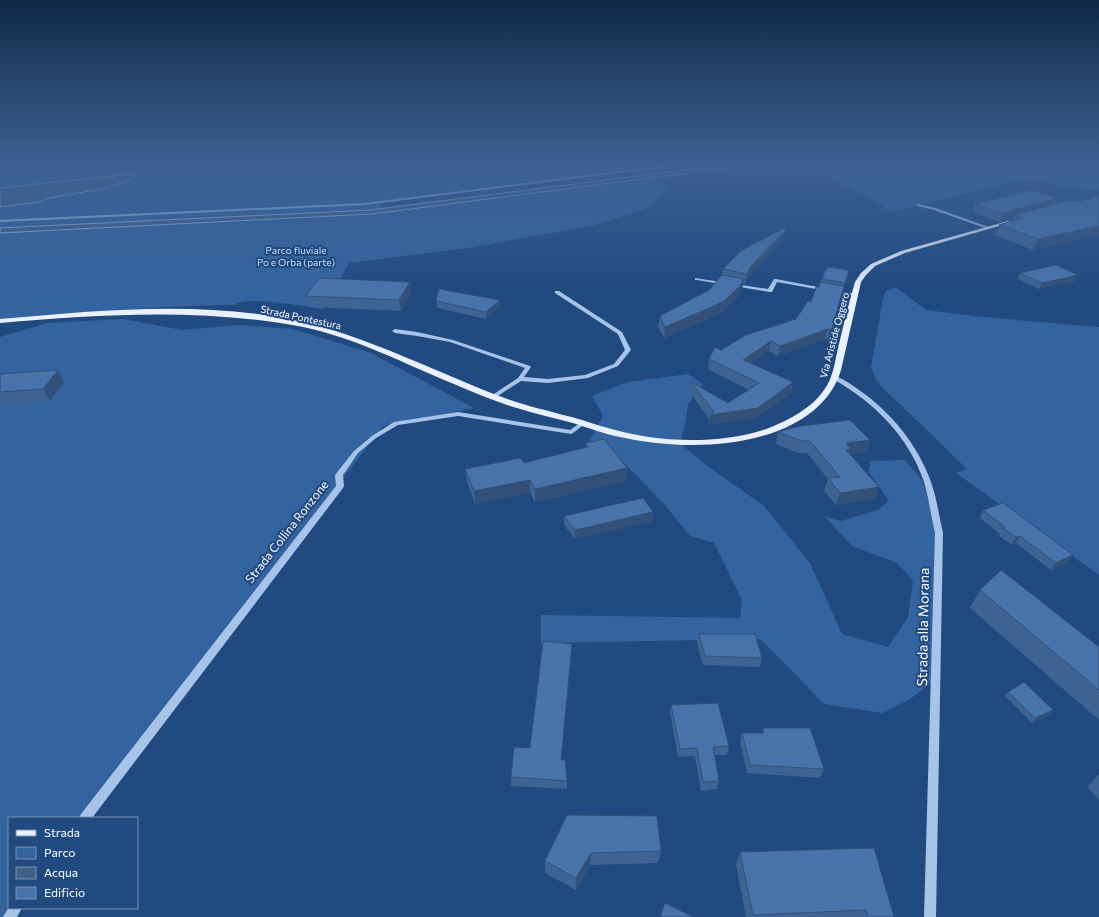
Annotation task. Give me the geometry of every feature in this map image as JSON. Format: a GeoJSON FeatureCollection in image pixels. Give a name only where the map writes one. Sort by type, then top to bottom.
{"type":"FeatureCollection","features":[{"type":"Feature","properties":{"kind":"main road","name":"Via Aristide Oggero"},"geometry":{"type":"LineString","coordinates":[[583,423],[626,436],[669,441],[718,442],[760,434],[793,421],[818,402],[827,393],[835,378],[858,282],[863,274],[873,265],[903,252],[1018,220]]}},
{"type":"Feature","properties":{"kind":"main road","name":"Strada Pontestura"},"geometry":{"type":"LineString","coordinates":[[0,321],[69,315],[157,312],[230,313],[283,320],[347,337],[493,397],[583,423]]}},
{"type":"Feature","properties":{"kind":"street"},"geometry":{"type":"LineString","coordinates":[[0,221],[348,205]]}},
{"type":"Feature","properties":{"kind":"street"},"geometry":{"type":"LineString","coordinates":[[918,205],[935,209],[989,228]]}},
{"type":"Feature","properties":{"kind":"street"},"geometry":{"type":"LineString","coordinates":[[697,279],[770,291],[776,280],[855,295]]}},
{"type":"Feature","properties":{"kind":"street"},"geometry":{"type":"LineString","coordinates":[[520,379],[548,381],[586,377],[616,365],[628,350],[620,333],[557,292]]}},
{"type":"Feature","properties":{"kind":"street"},"geometry":{"type":"LineString","coordinates":[[395,331],[451,341],[528,367],[520,379],[493,397]]}},
{"type":"Feature","properties":{"kind":"street","name":"Strada alla Morana"},"geometry":{"type":"LineString","coordinates":[[835,378],[848,384],[870,401],[893,423],[913,449],[926,477],[939,533],[930,917]]}},
{"type":"Feature","properties":{"kind":"street","name":"Strada Collina Ronzone"},"geometry":{"type":"LineString","coordinates":[[86,817],[340,486],[339,474],[356,452],[374,437],[396,423],[458,414],[571,432],[583,423]]}},
{"type":"Feature","properties":{"kind":"street"},"geometry":{"type":"LineString","coordinates":[[9,917],[15,909]]}},
{"type":"Feature","properties":{"kind":"green space","name":"Parco fluviale Po e Orba (parte)"},"geometry":{"type":"Polygon","coordinates":[[[0,205],[382,205],[378,213],[444,205],[650,205],[647,208],[596,225],[468,248],[349,263],[323,309],[277,302],[251,301],[241,302],[234,305],[146,308],[0,321],[0,205]]]}},
{"type":"Feature","properties":{"kind":"green space"},"geometry":{"type":"Polygon","coordinates":[[[880,205],[920,205],[891,212],[880,205]]]}},
{"type":"Feature","properties":{"kind":"green space"},"geometry":{"type":"Polygon","coordinates":[[[895,287],[926,310],[982,317],[1099,327],[1099,575],[956,473],[967,469],[877,382],[871,367],[883,299],[885,292],[895,287]]]}},
{"type":"Feature","properties":{"kind":"green space"},"geometry":{"type":"Polygon","coordinates":[[[123,319],[182,330],[238,325],[293,329],[371,353],[474,408],[383,426],[85,817],[8,817],[9,917],[0,917],[0,337],[48,323],[123,319]]]}},
{"type":"Feature","properties":{"kind":"green space"},"geometry":{"type":"Polygon","coordinates":[[[688,374],[703,384],[688,404],[685,425],[680,443],[706,465],[764,506],[810,563],[842,634],[888,647],[908,617],[913,580],[897,563],[852,546],[825,517],[841,521],[878,510],[889,501],[869,472],[870,461],[905,460],[922,480],[939,533],[931,683],[909,700],[882,713],[824,704],[760,639],[541,643],[541,615],[740,618],[742,600],[714,543],[690,536],[665,505],[610,449],[585,449],[603,416],[592,396],[628,382],[688,374]]]}},
{"type":"Feature","properties":{"kind":"water"},"geometry":{"type":"Polygon","coordinates":[[[0,205],[17,205],[0,207],[0,205]]]}},
{"type":"Feature","properties":{"kind":"water"},"geometry":{"type":"Polygon","coordinates":[[[411,205],[443,205],[372,214],[0,233],[0,228],[370,210],[411,205]]]}},
{"type":"Feature","properties":{"kind":"building"},"geometry":{"type":"Polygon","coordinates":[[[977,205],[1033,205],[1003,213],[977,205]]]}},
{"type":"Feature","properties":{"kind":"building"},"geometry":{"type":"Polygon","coordinates":[[[1052,205],[1099,205],[1099,226],[1038,239],[999,225],[1022,218],[1014,215],[1052,205]]]}},
{"type":"Feature","properties":{"kind":"building"},"geometry":{"type":"Polygon","coordinates":[[[784,228],[786,230],[750,267],[747,274],[723,269],[741,251],[784,228]]]}},
{"type":"Feature","properties":{"kind":"building"},"geometry":{"type":"Polygon","coordinates":[[[1056,265],[1078,275],[1042,283],[1020,273],[1056,265]]]}},
{"type":"Feature","properties":{"kind":"building"},"geometry":{"type":"Polygon","coordinates":[[[827,267],[849,270],[845,283],[822,279],[827,267]]]}},
{"type":"Feature","properties":{"kind":"building"},"geometry":{"type":"Polygon","coordinates":[[[722,275],[744,279],[739,287],[723,302],[665,327],[660,316],[709,290],[722,275]]]}},
{"type":"Feature","properties":{"kind":"building"},"geometry":{"type":"Polygon","coordinates":[[[320,278],[410,282],[399,300],[305,296],[320,278]]]}},
{"type":"Feature","properties":{"kind":"building"},"geometry":{"type":"Polygon","coordinates":[[[820,282],[844,286],[832,329],[828,329],[780,346],[771,341],[743,360],[793,382],[758,408],[710,415],[714,412],[691,382],[728,403],[759,383],[709,359],[715,347],[721,350],[746,335],[796,319],[808,301],[811,302],[816,287],[819,287],[820,282]]]}},
{"type":"Feature","properties":{"kind":"building"},"geometry":{"type":"Polygon","coordinates":[[[439,289],[500,300],[486,312],[436,301],[439,289]]]}},
{"type":"Feature","properties":{"kind":"building"},"geometry":{"type":"Polygon","coordinates":[[[58,370],[43,389],[0,392],[0,374],[58,370]]]}},
{"type":"Feature","properties":{"kind":"building"},"geometry":{"type":"Polygon","coordinates":[[[850,420],[870,440],[846,443],[851,449],[846,450],[879,487],[840,493],[828,478],[840,477],[810,441],[802,441],[778,432],[801,426],[850,420]]]}},
{"type":"Feature","properties":{"kind":"building"},"geometry":{"type":"Polygon","coordinates":[[[604,439],[627,468],[535,489],[530,480],[474,491],[465,469],[521,458],[524,463],[588,447],[586,443],[604,439]]]}},
{"type":"Feature","properties":{"kind":"building"},"geometry":{"type":"Polygon","coordinates":[[[643,498],[653,512],[575,530],[564,516],[643,498]]]}},
{"type":"Feature","properties":{"kind":"building"},"geometry":{"type":"Polygon","coordinates":[[[1003,503],[1073,555],[1056,563],[1020,536],[1016,537],[1003,528],[1005,527],[983,510],[1003,503]]]}},
{"type":"Feature","properties":{"kind":"building"},"geometry":{"type":"Polygon","coordinates":[[[1001,570],[1099,647],[1099,690],[980,590],[1001,570]]]}},
{"type":"Feature","properties":{"kind":"building"},"geometry":{"type":"Polygon","coordinates":[[[699,634],[755,634],[762,658],[705,656],[699,634]]]}},
{"type":"Feature","properties":{"kind":"building"},"geometry":{"type":"Polygon","coordinates":[[[543,641],[572,644],[561,760],[565,760],[567,781],[511,777],[514,747],[530,748],[543,641]]]}},
{"type":"Feature","properties":{"kind":"building"},"geometry":{"type":"Polygon","coordinates":[[[1024,682],[1053,710],[1035,718],[1008,692],[1024,682]]]}},
{"type":"Feature","properties":{"kind":"building"},"geometry":{"type":"Polygon","coordinates":[[[718,703],[729,746],[713,747],[719,781],[703,782],[697,748],[680,749],[671,705],[718,703]]]}},
{"type":"Feature","properties":{"kind":"building"},"geometry":{"type":"Polygon","coordinates":[[[763,728],[810,728],[824,769],[750,765],[742,733],[764,733],[763,728]]]}},
{"type":"Feature","properties":{"kind":"building"},"geometry":{"type":"Polygon","coordinates":[[[567,815],[657,816],[661,851],[591,853],[576,878],[545,861],[567,815]]]}},
{"type":"Feature","properties":{"kind":"building"},"geometry":{"type":"Polygon","coordinates":[[[874,848],[894,917],[868,917],[866,910],[753,915],[740,852],[874,848]]]}},
{"type":"Feature","properties":{"kind":"building"},"geometry":{"type":"Polygon","coordinates":[[[665,903],[693,917],[660,917],[665,903]]]}}]}
